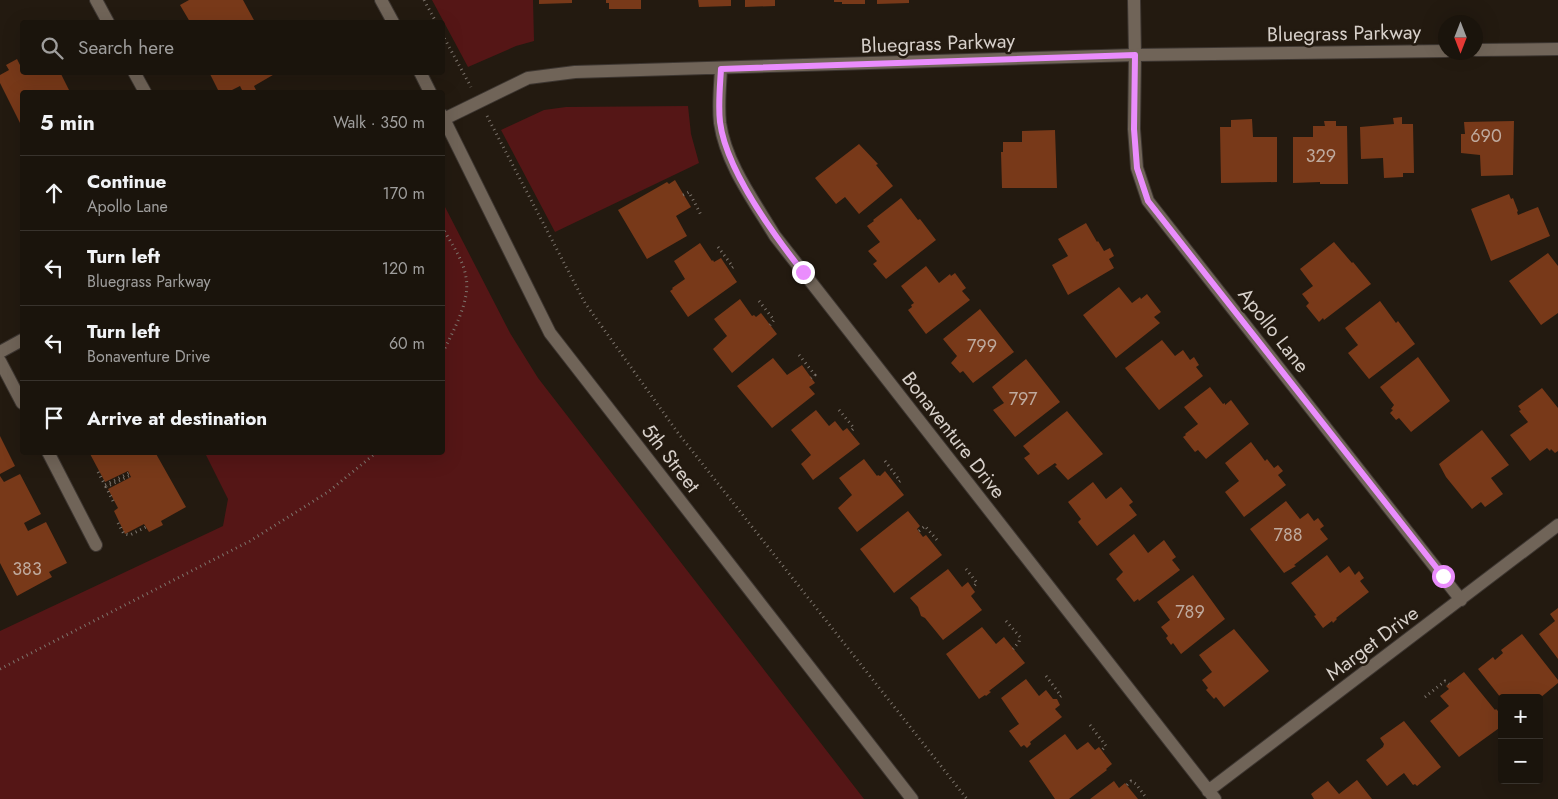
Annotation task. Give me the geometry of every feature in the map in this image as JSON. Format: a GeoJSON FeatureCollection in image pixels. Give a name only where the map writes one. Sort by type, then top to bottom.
{"type":"FeatureCollection","features":[{"type":"Feature","properties":{"kind":"street"},"geometry":{"type":"LineString","coordinates":[[96,0],[107,20]]}},
{"type":"Feature","properties":{"kind":"street"},"geometry":{"type":"LineString","coordinates":[[381,0],[392,20]]}},
{"type":"Feature","properties":{"kind":"street","name":"Apollo Lane"},"geometry":{"type":"LineString","coordinates":[[1134,0],[1134,129],[1137,168],[1148,201],[1461,600]]}},
{"type":"Feature","properties":{"kind":"street"},"geometry":{"type":"LineString","coordinates":[[1483,50],[1558,49]]}},
{"type":"Feature","properties":{"kind":"street","name":"Bluegrass Parkway"},"geometry":{"type":"LineString","coordinates":[[445,117],[528,78],[575,72],[1135,55],[1438,51]]}},
{"type":"Feature","properties":{"kind":"street","name":"Bonaventure Drive"},"geometry":{"type":"LineString","coordinates":[[721,69],[720,122],[726,150],[775,236],[1212,795]]}},
{"type":"Feature","properties":{"kind":"street"},"geometry":{"type":"LineString","coordinates":[[136,75],[144,90]]}},
{"type":"Feature","properties":{"kind":"street"},"geometry":{"type":"LineString","coordinates":[[422,75],[429,90]]}},
{"type":"Feature","properties":{"kind":"street","name":"5th Street"},"geometry":{"type":"LineString","coordinates":[[445,122],[550,333],[912,799]]}},
{"type":"Feature","properties":{"kind":"street"},"geometry":{"type":"LineString","coordinates":[[0,352],[20,341]]}},
{"type":"Feature","properties":{"kind":"street"},"geometry":{"type":"LineString","coordinates":[[0,361],[20,399]]}},
{"type":"Feature","properties":{"kind":"street"},"geometry":{"type":"LineString","coordinates":[[50,455],[96,545]]}},
{"type":"Feature","properties":{"kind":"street","name":"Marget Drive"},"geometry":{"type":"LineString","coordinates":[[1212,795],[1558,525]]}},
{"type":"Feature","properties":{"kind":"path"},"geometry":{"type":"LineString","coordinates":[[424,0],[435,20]]}},
{"type":"Feature","properties":{"kind":"path"},"geometry":{"type":"LineString","coordinates":[[445,39],[468,81]]}},
{"type":"Feature","properties":{"kind":"path"},"geometry":{"type":"LineString","coordinates":[[490,121],[585,303],[678,433],[967,799]]}},
{"type":"Feature","properties":{"kind":"path"},"geometry":{"type":"LineString","coordinates":[[683,195],[688,192],[701,215]]}},
{"type":"Feature","properties":{"kind":"path"},"geometry":{"type":"LineString","coordinates":[[445,233],[467,278],[464,302],[445,347]]}},
{"type":"Feature","properties":{"kind":"path"},"geometry":{"type":"LineString","coordinates":[[718,247],[733,267],[729,270]]}},
{"type":"Feature","properties":{"kind":"path"},"geometry":{"type":"LineString","coordinates":[[759,301],[774,320],[770,324]]}},
{"type":"Feature","properties":{"kind":"path"},"geometry":{"type":"LineString","coordinates":[[799,356],[815,374],[811,378]]}},
{"type":"Feature","properties":{"kind":"path"},"geometry":{"type":"LineString","coordinates":[[839,410],[854,428],[850,432]]}},
{"type":"Feature","properties":{"kind":"path"},"geometry":{"type":"LineString","coordinates":[[0,668],[250,541],[328,492],[373,455]]}},
{"type":"Feature","properties":{"kind":"path"},"geometry":{"type":"LineString","coordinates":[[884,461],[900,481],[896,484]]}},
{"type":"Feature","properties":{"kind":"path"},"geometry":{"type":"LineString","coordinates":[[98,472],[105,485],[130,474],[106,487],[113,501]]}},
{"type":"Feature","properties":{"kind":"path"},"geometry":{"type":"LineString","coordinates":[[118,522],[124,534],[130,535],[146,527]]}},
{"type":"Feature","properties":{"kind":"path"},"geometry":{"type":"LineString","coordinates":[[919,531],[925,526],[937,540]]}},
{"type":"Feature","properties":{"kind":"path"},"geometry":{"type":"LineString","coordinates":[[966,569],[977,583],[972,588]]}},
{"type":"Feature","properties":{"kind":"path"},"geometry":{"type":"LineString","coordinates":[[1006,621],[1020,637],[1019,642],[1013,649]]}},
{"type":"Feature","properties":{"kind":"path"},"geometry":{"type":"LineString","coordinates":[[1046,676],[1061,696],[1057,699]]}},
{"type":"Feature","properties":{"kind":"path"},"geometry":{"type":"LineString","coordinates":[[1425,697],[1445,681],[1448,684]]}},
{"type":"Feature","properties":{"kind":"path"},"geometry":{"type":"LineString","coordinates":[[1090,725],[1106,746],[1102,750]]}},
{"type":"Feature","properties":{"kind":"path"},"geometry":{"type":"LineString","coordinates":[[1127,785],[1131,781],[1136,784],[1147,799]]}},
{"type":"Feature","properties":{"kind":"shaded area"},"geometry":{"type":"Polygon","coordinates":[[[432,0],[533,0],[534,41],[516,46],[468,67],[445,24],[445,20],[443,20],[432,0]]]}},
{"type":"Feature","properties":{"kind":"shaded area"},"geometry":{"type":"Polygon","coordinates":[[[688,106],[691,134],[699,163],[555,232],[501,130],[544,110],[566,107],[688,106]]]}},
{"type":"Feature","properties":{"kind":"shaded area"},"geometry":{"type":"Polygon","coordinates":[[[445,207],[510,333],[538,378],[864,799],[0,799],[0,631],[223,526],[228,499],[206,455],[445,455],[445,207]]]}},
{"type":"Feature","properties":{"kind":"building"},"geometry":{"type":"Polygon","coordinates":[[[189,0],[243,0],[254,20],[189,20],[180,5],[189,0]]]}},
{"type":"Feature","properties":{"kind":"building"},"geometry":{"type":"Polygon","coordinates":[[[539,0],[572,0],[572,3],[539,4],[539,0]]]}},
{"type":"Feature","properties":{"kind":"building"},"geometry":{"type":"Polygon","coordinates":[[[606,0],[641,0],[641,9],[609,9],[609,3],[606,3],[606,0]]]}},
{"type":"Feature","properties":{"kind":"building"},"geometry":{"type":"Polygon","coordinates":[[[698,0],[731,0],[731,6],[699,7],[698,0]]]}},
{"type":"Feature","properties":{"kind":"building"},"geometry":{"type":"Polygon","coordinates":[[[745,0],[775,0],[775,6],[745,7],[745,0]]]}},
{"type":"Feature","properties":{"kind":"building"},"geometry":{"type":"Polygon","coordinates":[[[834,0],[865,0],[865,4],[842,4],[842,2],[834,2],[834,0]]]}},
{"type":"Feature","properties":{"kind":"building"},"geometry":{"type":"Polygon","coordinates":[[[877,0],[909,0],[909,3],[877,4],[877,0]]]}},
{"type":"Feature","properties":{"kind":"building"},"geometry":{"type":"Polygon","coordinates":[[[17,59],[20,65],[20,75],[62,75],[69,90],[20,90],[20,123],[0,83],[0,75],[9,70],[6,65],[17,59]]]}},
{"type":"Feature","properties":{"kind":"building"},"geometry":{"type":"Polygon","coordinates":[[[210,75],[273,75],[254,86],[256,90],[242,90],[240,86],[232,90],[218,90],[210,75]]]}},
{"type":"Feature","properties":{"kind":"building"},"geometry":{"type":"Polygon","coordinates":[[[1402,117],[1402,124],[1413,124],[1414,173],[1403,173],[1403,177],[1384,178],[1383,158],[1361,159],[1360,127],[1394,124],[1393,118],[1402,117]]]}},
{"type":"Feature","properties":{"kind":"building"},"geometry":{"type":"Polygon","coordinates":[[[1252,119],[1253,137],[1277,137],[1277,182],[1221,183],[1220,127],[1231,127],[1231,120],[1252,119]]]}},
{"type":"Feature","properties":{"kind":"building"},"geometry":{"type":"Polygon","coordinates":[[[1324,121],[1336,121],[1336,126],[1347,126],[1348,184],[1293,183],[1293,137],[1313,137],[1313,126],[1325,126],[1324,121]]]}},
{"type":"Feature","properties":{"kind":"building"},"geometry":{"type":"Polygon","coordinates":[[[1514,121],[1513,175],[1481,176],[1480,155],[1461,153],[1461,134],[1465,134],[1464,122],[1514,121]]]}},
{"type":"Feature","properties":{"kind":"building"},"geometry":{"type":"Polygon","coordinates":[[[1055,130],[1057,188],[1002,188],[1001,152],[1003,152],[1003,142],[1022,142],[1022,131],[1055,130]]]}},
{"type":"Feature","properties":{"kind":"building"},"geometry":{"type":"Polygon","coordinates":[[[859,144],[878,164],[876,165],[893,186],[859,214],[845,197],[836,204],[815,178],[859,144]]]}},
{"type":"Feature","properties":{"kind":"building"},"geometry":{"type":"Polygon","coordinates":[[[675,180],[691,207],[676,216],[687,236],[647,259],[618,210],[667,182],[669,184],[675,180]]]}},
{"type":"Feature","properties":{"kind":"building"},"geometry":{"type":"Polygon","coordinates":[[[1509,194],[1511,199],[1513,198],[1518,215],[1538,207],[1550,236],[1491,261],[1471,209],[1509,194]]]}},
{"type":"Feature","properties":{"kind":"building"},"geometry":{"type":"Polygon","coordinates":[[[901,198],[936,240],[886,279],[873,264],[877,261],[868,251],[880,242],[867,226],[901,198]]]}},
{"type":"Feature","properties":{"kind":"building"},"geometry":{"type":"Polygon","coordinates":[[[1086,223],[1104,251],[1110,248],[1114,256],[1109,259],[1114,268],[1068,295],[1052,265],[1068,256],[1058,239],[1086,223]]]}},
{"type":"Feature","properties":{"kind":"building"},"geometry":{"type":"Polygon","coordinates":[[[1334,242],[1371,284],[1319,322],[1306,306],[1309,303],[1302,294],[1313,286],[1300,269],[1334,242]]]}},
{"type":"Feature","properties":{"kind":"building"},"geometry":{"type":"Polygon","coordinates":[[[700,243],[712,261],[714,262],[721,258],[737,282],[688,317],[670,291],[685,279],[674,261],[700,243]]]}},
{"type":"Feature","properties":{"kind":"building"},"geometry":{"type":"Polygon","coordinates":[[[1548,253],[1558,266],[1558,313],[1541,325],[1509,281],[1548,253]]]}},
{"type":"Feature","properties":{"kind":"building"},"geometry":{"type":"Polygon","coordinates":[[[926,266],[939,283],[950,274],[951,276],[955,273],[966,288],[962,291],[970,300],[926,334],[908,310],[914,303],[901,286],[926,266]]]}},
{"type":"Feature","properties":{"kind":"building"},"geometry":{"type":"Polygon","coordinates":[[[1119,287],[1132,303],[1147,294],[1161,312],[1154,317],[1160,323],[1116,358],[1083,315],[1119,287]]]}},
{"type":"Feature","properties":{"kind":"building"},"geometry":{"type":"Polygon","coordinates":[[[740,299],[752,316],[756,317],[761,313],[777,334],[732,373],[713,349],[727,336],[714,319],[740,299]]]}},
{"type":"Feature","properties":{"kind":"building"},"geometry":{"type":"Polygon","coordinates":[[[1380,301],[1415,344],[1369,379],[1348,353],[1358,345],[1345,328],[1380,301]]]}},
{"type":"Feature","properties":{"kind":"building"},"geometry":{"type":"Polygon","coordinates":[[[980,309],[1014,352],[973,383],[963,371],[960,373],[951,363],[957,356],[943,339],[980,309]]]}},
{"type":"Feature","properties":{"kind":"building"},"geometry":{"type":"Polygon","coordinates":[[[1162,340],[1175,356],[1183,350],[1190,360],[1194,357],[1199,365],[1196,367],[1203,376],[1159,410],[1125,368],[1162,340]]]}},
{"type":"Feature","properties":{"kind":"building"},"geometry":{"type":"Polygon","coordinates":[[[1418,357],[1450,401],[1411,432],[1399,418],[1396,420],[1390,413],[1394,405],[1380,387],[1418,357]]]}},
{"type":"Feature","properties":{"kind":"building"},"geometry":{"type":"Polygon","coordinates":[[[773,358],[787,375],[802,365],[815,383],[809,387],[815,394],[772,428],[737,386],[773,358]]]}},
{"type":"Feature","properties":{"kind":"building"},"geometry":{"type":"Polygon","coordinates":[[[1026,359],[1060,402],[1015,437],[993,410],[1004,403],[992,387],[1026,359]]]}},
{"type":"Feature","properties":{"kind":"building"},"geometry":{"type":"Polygon","coordinates":[[[1210,387],[1223,404],[1225,403],[1225,405],[1231,400],[1249,424],[1206,459],[1198,450],[1195,452],[1183,437],[1198,424],[1184,407],[1210,387]]]}},
{"type":"Feature","properties":{"kind":"building"},"geometry":{"type":"Polygon","coordinates":[[[1542,388],[1558,408],[1558,451],[1555,453],[1547,448],[1530,461],[1510,435],[1528,422],[1519,411],[1521,410],[1518,406],[1542,388]]]}},
{"type":"Feature","properties":{"kind":"building"},"geometry":{"type":"Polygon","coordinates":[[[816,410],[829,426],[835,421],[843,431],[847,428],[860,444],[813,480],[801,464],[811,455],[791,430],[816,410]]]}},
{"type":"Feature","properties":{"kind":"building"},"geometry":{"type":"Polygon","coordinates":[[[1067,411],[1103,454],[1068,480],[1055,466],[1057,465],[1055,463],[1038,475],[1024,458],[1030,454],[1023,446],[1067,411]]]}},
{"type":"Feature","properties":{"kind":"building"},"geometry":{"type":"Polygon","coordinates":[[[1482,430],[1509,465],[1491,478],[1503,494],[1485,507],[1481,502],[1472,509],[1446,477],[1439,464],[1482,430]]]}},
{"type":"Feature","properties":{"kind":"building"},"geometry":{"type":"Polygon","coordinates":[[[0,436],[15,466],[0,474],[0,436]]]}},
{"type":"Feature","properties":{"kind":"building"},"geometry":{"type":"Polygon","coordinates":[[[1251,442],[1265,461],[1267,459],[1274,468],[1278,465],[1283,471],[1278,475],[1286,485],[1244,517],[1225,492],[1239,481],[1225,463],[1251,442]]]}},
{"type":"Feature","properties":{"kind":"building"},"geometry":{"type":"Polygon","coordinates":[[[91,455],[157,455],[186,507],[161,521],[163,525],[149,532],[144,524],[125,534],[114,511],[118,508],[108,489],[131,477],[128,471],[105,482],[91,455]]]}},
{"type":"Feature","properties":{"kind":"building"},"geometry":{"type":"Polygon","coordinates":[[[864,459],[877,476],[880,476],[885,471],[904,495],[857,532],[838,508],[852,495],[839,478],[864,459]]]}},
{"type":"Feature","properties":{"kind":"building"},"geometry":{"type":"Polygon","coordinates":[[[20,474],[41,514],[24,523],[28,531],[46,522],[67,563],[49,572],[52,577],[17,596],[0,563],[0,476],[4,482],[20,474]]]}},
{"type":"Feature","properties":{"kind":"building"},"geometry":{"type":"Polygon","coordinates":[[[1093,482],[1106,499],[1121,487],[1133,502],[1129,505],[1137,515],[1097,546],[1078,522],[1081,519],[1068,502],[1093,482]]]}},
{"type":"Feature","properties":{"kind":"building"},"geometry":{"type":"Polygon","coordinates":[[[1286,501],[1300,519],[1308,513],[1314,521],[1318,518],[1324,526],[1320,529],[1328,539],[1294,565],[1296,566],[1284,573],[1250,529],[1286,501]]]}},
{"type":"Feature","properties":{"kind":"building"},"geometry":{"type":"Polygon","coordinates":[[[908,511],[920,526],[917,529],[923,537],[926,535],[942,555],[894,593],[860,549],[908,511]]]}},
{"type":"Feature","properties":{"kind":"building"},"geometry":{"type":"Polygon","coordinates":[[[1134,534],[1148,553],[1164,540],[1176,557],[1172,560],[1180,570],[1139,601],[1138,599],[1134,602],[1116,579],[1123,572],[1109,554],[1134,534]]]}},
{"type":"Feature","properties":{"kind":"building"},"geometry":{"type":"Polygon","coordinates":[[[1327,555],[1340,573],[1349,566],[1355,575],[1359,571],[1364,578],[1360,581],[1369,592],[1336,618],[1333,623],[1332,621],[1323,628],[1314,616],[1316,615],[1291,583],[1327,555]]]}},
{"type":"Feature","properties":{"kind":"building"},"geometry":{"type":"Polygon","coordinates":[[[948,569],[962,587],[968,582],[975,592],[971,596],[982,610],[943,640],[925,618],[921,616],[918,607],[910,598],[948,569]]]}},
{"type":"Feature","properties":{"kind":"building"},"geometry":{"type":"Polygon","coordinates":[[[1193,575],[1225,619],[1181,654],[1173,643],[1171,645],[1166,638],[1168,636],[1161,627],[1170,620],[1157,602],[1193,575]]]}},
{"type":"Feature","properties":{"kind":"building"},"geometry":{"type":"Polygon","coordinates":[[[1558,608],[1558,659],[1539,634],[1555,621],[1550,614],[1558,608]]]}},
{"type":"Feature","properties":{"kind":"building"},"geometry":{"type":"Polygon","coordinates":[[[982,627],[996,644],[1004,637],[1025,663],[989,691],[991,692],[986,696],[979,699],[946,654],[982,627]]]}},
{"type":"Feature","properties":{"kind":"building"},"geometry":{"type":"Polygon","coordinates":[[[1234,629],[1269,671],[1224,707],[1216,697],[1214,699],[1206,690],[1208,688],[1202,680],[1212,672],[1199,655],[1234,629]]]}},
{"type":"Feature","properties":{"kind":"building"},"geometry":{"type":"Polygon","coordinates":[[[1522,634],[1558,680],[1558,683],[1543,696],[1498,694],[1478,669],[1493,657],[1495,660],[1503,653],[1501,650],[1522,634]]]}},
{"type":"Feature","properties":{"kind":"building"},"geometry":{"type":"Polygon","coordinates":[[[1464,672],[1495,710],[1498,711],[1498,729],[1459,757],[1430,721],[1449,706],[1440,696],[1449,689],[1446,686],[1464,672]]]}},
{"type":"Feature","properties":{"kind":"building"},"geometry":{"type":"Polygon","coordinates":[[[1026,679],[1039,696],[1046,690],[1053,699],[1057,699],[1060,705],[1055,709],[1062,717],[1030,742],[1031,744],[1027,748],[1024,745],[1021,747],[1009,731],[1019,724],[1001,698],[1026,679]]]}},
{"type":"Feature","properties":{"kind":"building"},"geometry":{"type":"Polygon","coordinates":[[[1404,721],[1441,767],[1417,786],[1413,785],[1404,773],[1387,786],[1366,760],[1383,747],[1384,744],[1380,738],[1404,721]]]}},
{"type":"Feature","properties":{"kind":"building"},"geometry":{"type":"Polygon","coordinates":[[[1065,734],[1077,750],[1088,742],[1095,750],[1099,747],[1112,764],[1069,799],[1055,799],[1029,761],[1065,734]]]}},
{"type":"Feature","properties":{"kind":"building"},"geometry":{"type":"Polygon","coordinates":[[[1357,780],[1372,799],[1314,799],[1311,794],[1328,781],[1339,794],[1357,780]]]}},
{"type":"Feature","properties":{"kind":"building"},"geometry":{"type":"Polygon","coordinates":[[[1114,781],[1119,788],[1125,783],[1138,799],[1090,799],[1114,781]]]}},
{"type":"Feature","properties":{"kind":"route"},"geometry":{"type":"LineString","coordinates":[[803,272],[775,236],[726,150],[720,122],[721,69],[1135,55],[1134,129],[1137,168],[1148,201],[1443,576]]}}]}
